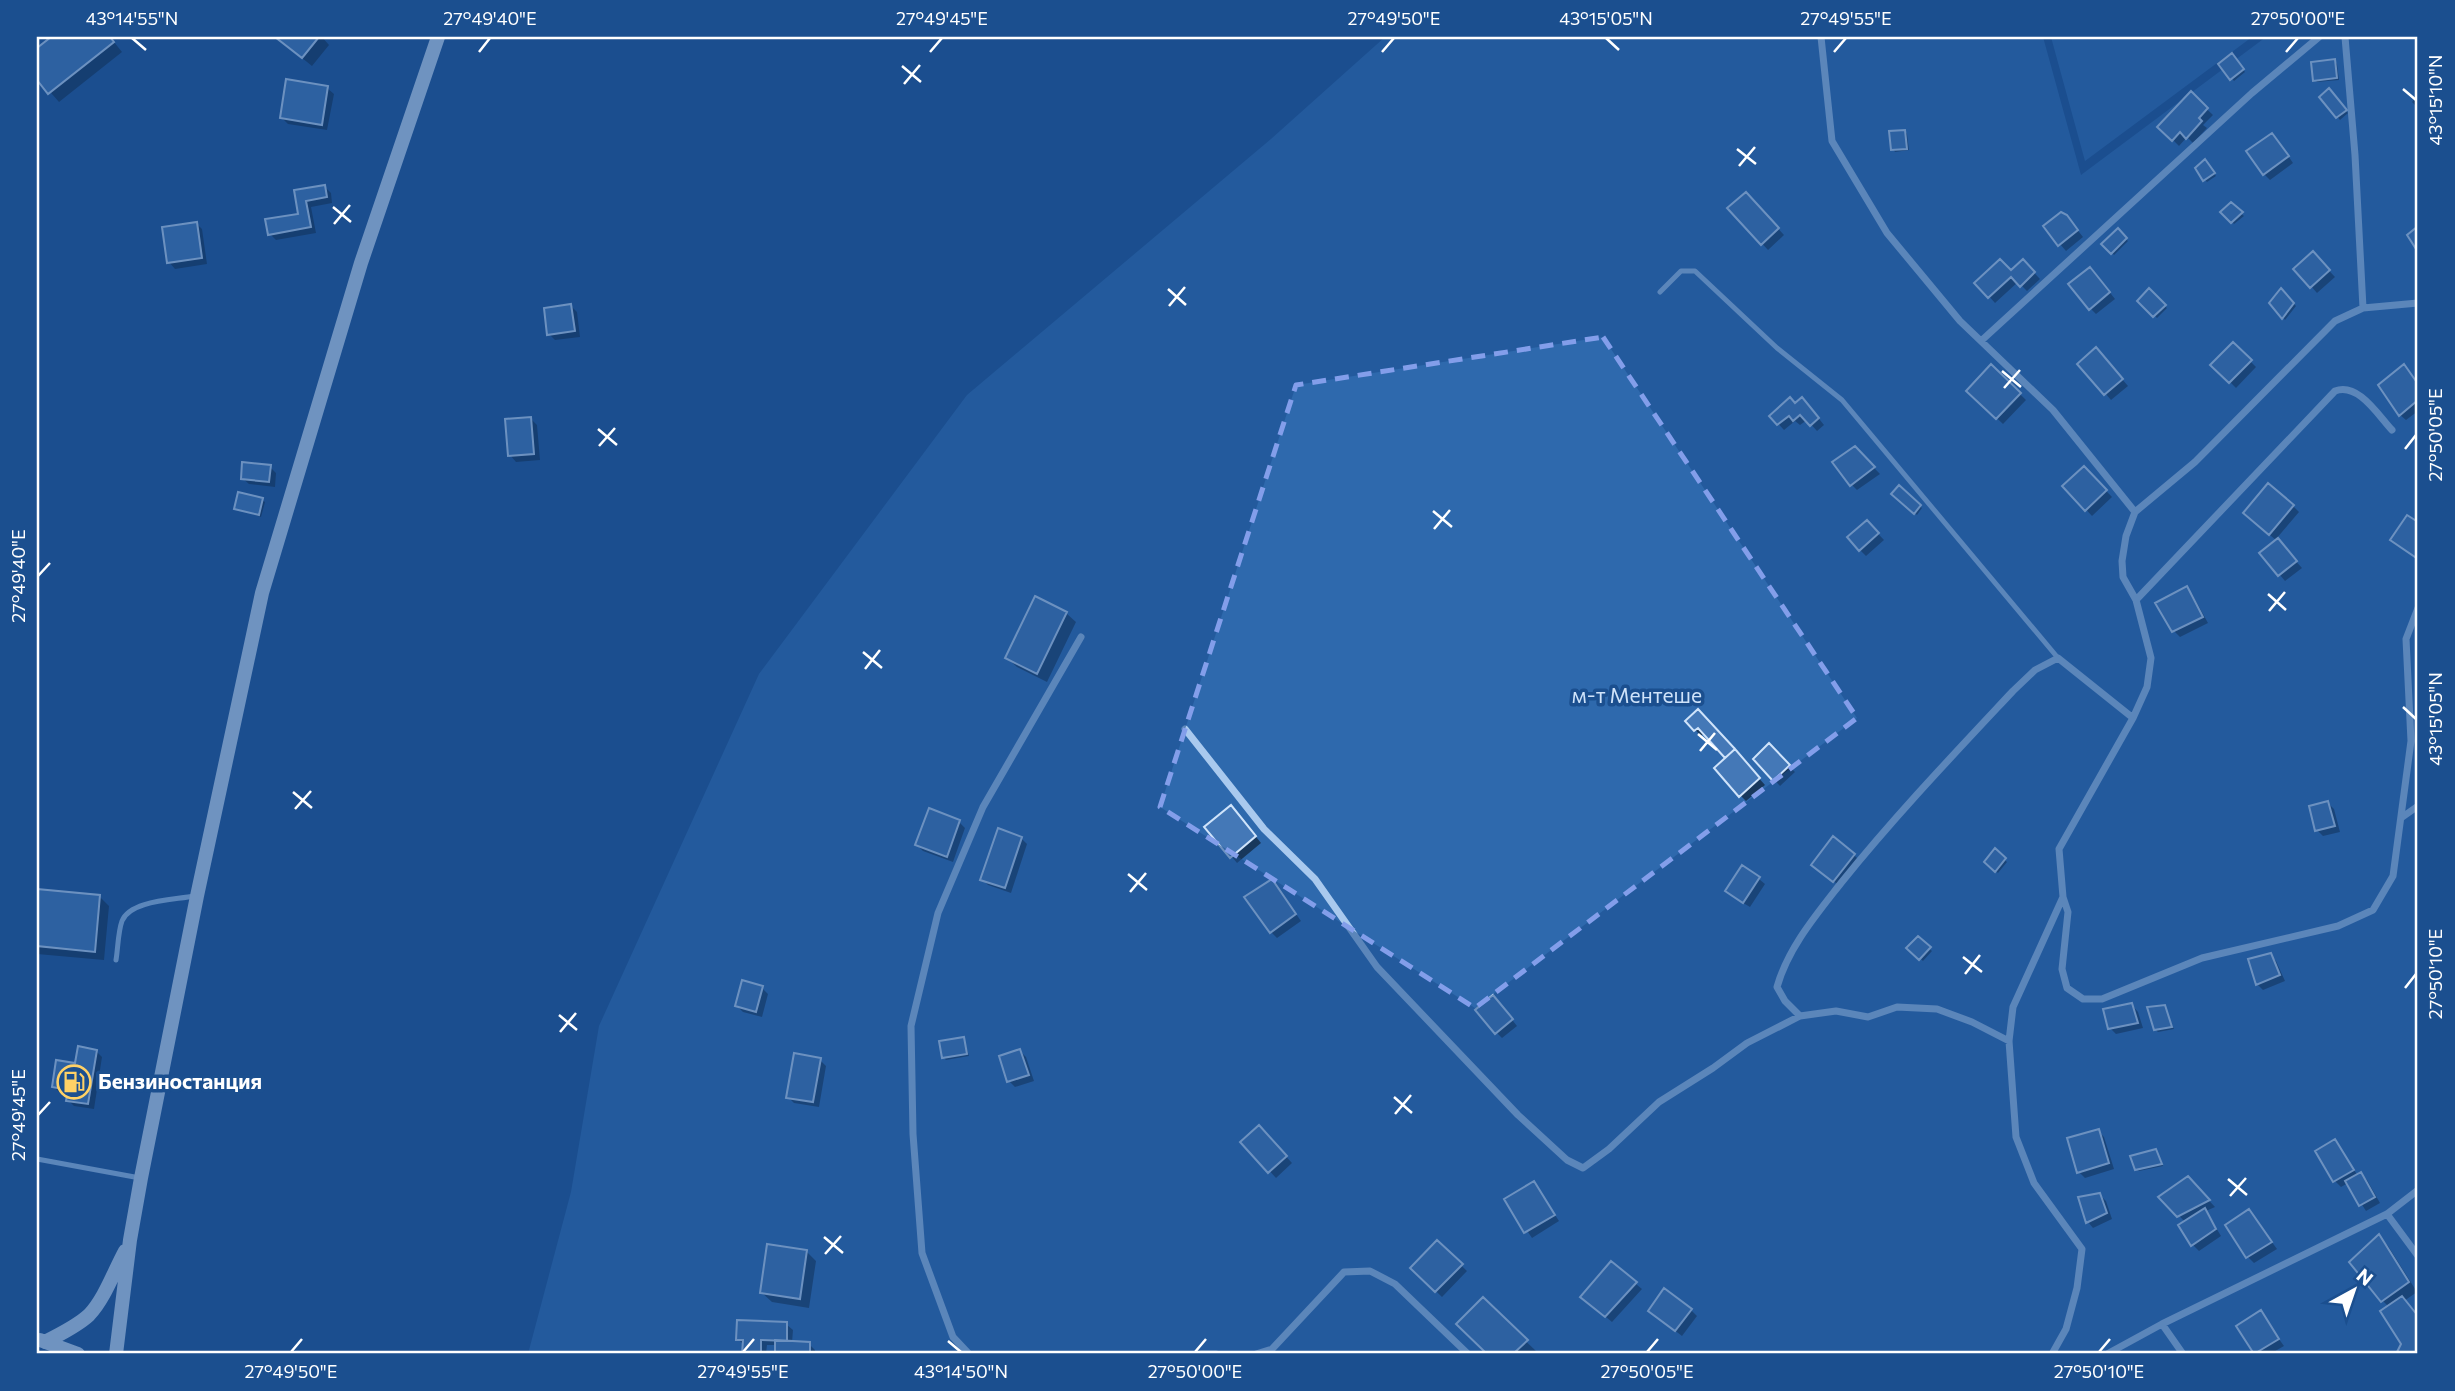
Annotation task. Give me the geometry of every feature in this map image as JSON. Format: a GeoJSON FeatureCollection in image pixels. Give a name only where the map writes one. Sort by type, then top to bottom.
{"type":"FeatureCollection","features":[{"type":"Feature","properties":{"kind":"main road"},"geometry":{"type":"LineString","coordinates":[[116,1354],[130,1240],[141,1178],[197,896],[262,593],[361,263],[438,37]]}},
{"type":"Feature","properties":{"kind":"main road"},"geometry":{"type":"LineString","coordinates":[[41,1340],[75,1326],[90,1313],[105,1290],[130,1240]]}},
{"type":"Feature","properties":{"kind":"main road"},"geometry":{"type":"LineString","coordinates":[[41,1340],[78,1354]]}},
{"type":"Feature","properties":{"kind":"street"},"geometry":{"type":"LineString","coordinates":[[1821,37],[1832,141],[1887,233],[1961,321],[2053,410],[2135,512]]}},
{"type":"Feature","properties":{"kind":"street"},"geometry":{"type":"LineString","coordinates":[[1982,341],[2252,93],[2319,37]]}},
{"type":"Feature","properties":{"kind":"street"},"geometry":{"type":"LineString","coordinates":[[2345,37],[2355,155],[2363,308]]}},
{"type":"Feature","properties":{"kind":"street"},"geometry":{"type":"LineString","coordinates":[[2418,303],[2363,308],[2335,320],[2195,462],[2135,512],[2126,536],[2122,561],[2123,578],[2136,600],[2151,658],[2147,687],[2133,718],[2059,849],[2063,897],[2068,912],[2062,969],[2067,988],[2083,999],[2102,999],[2202,958],[2338,926],[2373,910],[2393,876],[2411,741],[2406,639],[2418,608]]}},
{"type":"Feature","properties":{"kind":"street"},"geometry":{"type":"LineString","coordinates":[[2136,600],[2335,391],[2345,388],[2354,391],[2392,430]]}},
{"type":"Feature","properties":{"kind":"street"},"geometry":{"type":"LineString","coordinates":[[969,1354],[953,1337],[922,1253],[913,1134],[911,1026],[938,913],[982,807],[1081,637]]}},
{"type":"Feature","properties":{"kind":"street"},"geometry":{"type":"LineString","coordinates":[[1800,1016],[1777,987],[1783,966],[1817,914],[1873,843],[2035,670],[2058,658],[2133,718]]}},
{"type":"Feature","properties":{"kind":"street"},"geometry":{"type":"LineString","coordinates":[[1185,729],[1264,829],[1315,879],[1377,967],[1518,1115],[1567,1160],[1583,1168],[1609,1149],[1659,1102],[1747,1043],[1800,1016],[1836,1011],[1868,1017],[1897,1007],[1937,1009],[1972,1022],[2009,1041]]}},
{"type":"Feature","properties":{"kind":"street"},"geometry":{"type":"LineString","coordinates":[[2400,818],[2418,806]]}},
{"type":"Feature","properties":{"kind":"street"},"geometry":{"type":"LineString","coordinates":[[2052,1354],[2066,1329],[2077,1289],[2082,1249],[2034,1183],[2017,1137],[2009,1041],[2013,1007],[2063,897]]}},
{"type":"Feature","properties":{"kind":"street"},"geometry":{"type":"LineString","coordinates":[[2107,1354],[2162,1324],[2387,1214],[2418,1190]]}},
{"type":"Feature","properties":{"kind":"street"},"geometry":{"type":"LineString","coordinates":[[2387,1214],[2418,1256]]}},
{"type":"Feature","properties":{"kind":"street"},"geometry":{"type":"LineString","coordinates":[[1256,1354],[1272,1349],[1345,1272],[1370,1271],[1395,1284],[1468,1354]]}},
{"type":"Feature","properties":{"kind":"street"},"geometry":{"type":"LineString","coordinates":[[2162,1324],[2183,1354]]}},
{"type":"Feature","properties":{"kind":"street"},"geometry":{"type":"LineString","coordinates":[[1201,1354],[1216,1354]]}},
{"type":"Feature","properties":{"kind":"lane"},"geometry":{"type":"LineString","coordinates":[[1660,292],[1681,271],[1695,271],[1777,348],[1842,400],[2058,658]]}},
{"type":"Feature","properties":{"kind":"lane"},"geometry":{"type":"LineString","coordinates":[[116,960],[122,921],[128,911],[142,905],[197,896]]}},
{"type":"Feature","properties":{"kind":"lane"},"geometry":{"type":"LineString","coordinates":[[37,1159],[141,1178]]}},
{"type":"Feature","properties":{"kind":"highlighted area"},"geometry":{"type":"Polygon","coordinates":[[[1603,337],[1857,718],[1475,1008],[1160,807],[1296,385],[1603,337]]]}},
{"type":"Feature","properties":{"kind":"green space","name":"м-т Ментeше"},"geometry":{"type":"Polygon","coordinates":[[[1385,37],[2043,37],[2081,175],[2266,37],[2418,37],[2418,1354],[528,1354],[571,1192],[599,1026],[759,674],[967,395],[1271,139],[1385,37]]]}},
{"type":"Feature","properties":{"kind":"green space"},"geometry":{"type":"Polygon","coordinates":[[[2051,37],[2252,37],[2085,161],[2051,37]]]}},
{"type":"Feature","properties":{"kind":"building"},"geometry":{"type":"Polygon","coordinates":[[[51,37],[110,37],[114,42],[48,94],[37,80],[37,48],[51,37]]]}},
{"type":"Feature","properties":{"kind":"building"},"geometry":{"type":"Polygon","coordinates":[[[275,37],[319,37],[302,58],[275,37]]]}},
{"type":"Feature","properties":{"kind":"building"},"geometry":{"type":"Polygon","coordinates":[[[2232,53],[2244,69],[2230,80],[2218,64],[2232,53]]]}},
{"type":"Feature","properties":{"kind":"building"},"geometry":{"type":"Polygon","coordinates":[[[2335,59],[2337,78],[2313,81],[2311,62],[2335,59]]]}},
{"type":"Feature","properties":{"kind":"building"},"geometry":{"type":"Polygon","coordinates":[[[286,79],[328,86],[322,125],[280,118],[286,79]]]}},
{"type":"Feature","properties":{"kind":"building"},"geometry":{"type":"Polygon","coordinates":[[[2329,88],[2347,110],[2336,118],[2319,97],[2329,88]]]}},
{"type":"Feature","properties":{"kind":"building"},"geometry":{"type":"Polygon","coordinates":[[[2191,91],[2208,108],[2199,118],[2202,121],[2186,139],[2180,132],[2172,141],[2157,127],[2191,91]]]}},
{"type":"Feature","properties":{"kind":"building"},"geometry":{"type":"Polygon","coordinates":[[[1905,130],[1907,149],[1891,150],[1889,131],[1905,130]]]}},
{"type":"Feature","properties":{"kind":"building"},"geometry":{"type":"Polygon","coordinates":[[[2272,133],[2289,156],[2263,175],[2246,151],[2272,133]]]}},
{"type":"Feature","properties":{"kind":"building"},"geometry":{"type":"Polygon","coordinates":[[[2205,159],[2215,173],[2203,181],[2195,168],[2205,159]]]}},
{"type":"Feature","properties":{"kind":"building"},"geometry":{"type":"Polygon","coordinates":[[[325,185],[327,197],[306,201],[311,227],[268,235],[265,219],[298,214],[294,190],[325,185]]]}},
{"type":"Feature","properties":{"kind":"building"},"geometry":{"type":"Polygon","coordinates":[[[1746,192],[1779,228],[1761,245],[1727,208],[1746,192]]]}},
{"type":"Feature","properties":{"kind":"building"},"geometry":{"type":"Polygon","coordinates":[[[2231,202],[2243,212],[2231,223],[2220,212],[2231,202]]]}},
{"type":"Feature","properties":{"kind":"building"},"geometry":{"type":"Polygon","coordinates":[[[2061,212],[2067,215],[2078,230],[2058,246],[2043,226],[2061,212]]]}},
{"type":"Feature","properties":{"kind":"building"},"geometry":{"type":"Polygon","coordinates":[[[197,222],[202,258],[167,263],[162,227],[197,222]]]}},
{"type":"Feature","properties":{"kind":"building"},"geometry":{"type":"Polygon","coordinates":[[[2418,226],[2418,252],[2407,235],[2418,226]]]}},
{"type":"Feature","properties":{"kind":"building"},"geometry":{"type":"Polygon","coordinates":[[[2118,228],[2127,238],[2111,254],[2101,244],[2118,228]]]}},
{"type":"Feature","properties":{"kind":"building"},"geometry":{"type":"Polygon","coordinates":[[[2313,251],[2330,270],[2310,288],[2293,269],[2313,251]]]}},
{"type":"Feature","properties":{"kind":"building"},"geometry":{"type":"Polygon","coordinates":[[[2000,259],[2011,270],[2023,259],[2035,272],[2020,287],[2011,277],[1988,298],[1974,283],[2000,259]]]}},
{"type":"Feature","properties":{"kind":"building"},"geometry":{"type":"Polygon","coordinates":[[[2090,267],[2110,292],[2089,310],[2068,284],[2090,267]]]}},
{"type":"Feature","properties":{"kind":"building"},"geometry":{"type":"Polygon","coordinates":[[[2149,288],[2166,305],[2153,317],[2137,301],[2149,288]]]}},
{"type":"Feature","properties":{"kind":"building"},"geometry":{"type":"Polygon","coordinates":[[[2281,288],[2294,303],[2282,319],[2269,303],[2281,288]]]}},
{"type":"Feature","properties":{"kind":"building"},"geometry":{"type":"Polygon","coordinates":[[[571,304],[575,331],[547,335],[544,308],[571,304]]]}},
{"type":"Feature","properties":{"kind":"building"},"geometry":{"type":"Polygon","coordinates":[[[2233,342],[2252,360],[2229,383],[2210,365],[2233,342]]]}},
{"type":"Feature","properties":{"kind":"building"},"geometry":{"type":"Polygon","coordinates":[[[2096,347],[2123,379],[2104,395],[2077,364],[2096,347]]]}},
{"type":"Feature","properties":{"kind":"building"},"geometry":{"type":"Polygon","coordinates":[[[1991,364],[2021,393],[1996,419],[1966,391],[1991,364]]]}},
{"type":"Feature","properties":{"kind":"building"},"geometry":{"type":"Polygon","coordinates":[[[2404,364],[2418,384],[2418,400],[2399,416],[2378,385],[2404,364]]]}},
{"type":"Feature","properties":{"kind":"building"},"geometry":{"type":"Polygon","coordinates":[[[1790,397],[1795,403],[1802,397],[1819,418],[1810,426],[1800,415],[1793,421],[1789,416],[1777,425],[1769,416],[1790,397]]]}},
{"type":"Feature","properties":{"kind":"building"},"geometry":{"type":"Polygon","coordinates":[[[531,417],[534,454],[508,456],[505,419],[531,417]]]}},
{"type":"Feature","properties":{"kind":"building"},"geometry":{"type":"Polygon","coordinates":[[[1855,446],[1875,467],[1850,486],[1832,462],[1855,446]]]}},
{"type":"Feature","properties":{"kind":"building"},"geometry":{"type":"Polygon","coordinates":[[[242,462],[271,465],[269,482],[241,479],[242,462]]]}},
{"type":"Feature","properties":{"kind":"building"},"geometry":{"type":"Polygon","coordinates":[[[2084,466],[2107,490],[2085,511],[2062,486],[2084,466]]]}},
{"type":"Feature","properties":{"kind":"building"},"geometry":{"type":"Polygon","coordinates":[[[2268,483],[2294,505],[2269,535],[2243,513],[2268,483]]]}},
{"type":"Feature","properties":{"kind":"building"},"geometry":{"type":"Polygon","coordinates":[[[1899,485],[1921,505],[1914,514],[1891,494],[1899,485]]]}},
{"type":"Feature","properties":{"kind":"building"},"geometry":{"type":"Polygon","coordinates":[[[238,492],[263,498],[259,515],[234,509],[238,492]]]}},
{"type":"Feature","properties":{"kind":"building"},"geometry":{"type":"Polygon","coordinates":[[[2407,515],[2418,522],[2418,559],[2390,540],[2407,515]]]}},
{"type":"Feature","properties":{"kind":"building"},"geometry":{"type":"Polygon","coordinates":[[[1867,520],[1879,533],[1859,551],[1847,537],[1867,520]]]}},
{"type":"Feature","properties":{"kind":"building"},"geometry":{"type":"Polygon","coordinates":[[[2278,538],[2297,561],[2278,576],[2259,553],[2278,538]]]}},
{"type":"Feature","properties":{"kind":"building"},"geometry":{"type":"Polygon","coordinates":[[[2187,586],[2203,617],[2172,632],[2155,603],[2187,586]]]}},
{"type":"Feature","properties":{"kind":"building"},"geometry":{"type":"Polygon","coordinates":[[[1035,596],[1067,612],[1037,674],[1005,658],[1035,596]]]}},
{"type":"Feature","properties":{"kind":"building"},"geometry":{"type":"Polygon","coordinates":[[[1698,709],[1735,749],[1725,758],[1698,728],[1694,731],[1685,721],[1698,709]]]}},
{"type":"Feature","properties":{"kind":"building"},"geometry":{"type":"Polygon","coordinates":[[[1769,743],[1790,765],[1773,781],[1753,759],[1769,743]]]}},
{"type":"Feature","properties":{"kind":"building"},"geometry":{"type":"Polygon","coordinates":[[[1735,749],[1760,778],[1739,797],[1714,768],[1735,749]]]}},
{"type":"Feature","properties":{"kind":"building"},"geometry":{"type":"Polygon","coordinates":[[[2328,801],[2335,826],[2315,831],[2309,806],[2328,801]]]}},
{"type":"Feature","properties":{"kind":"building"},"geometry":{"type":"Polygon","coordinates":[[[1231,805],[1256,836],[1230,858],[1204,827],[1231,805]]]}},
{"type":"Feature","properties":{"kind":"building"},"geometry":{"type":"Polygon","coordinates":[[[929,808],[960,820],[947,857],[915,845],[929,808]]]}},
{"type":"Feature","properties":{"kind":"building"},"geometry":{"type":"Polygon","coordinates":[[[998,828],[1022,837],[1005,888],[980,880],[998,828]]]}},
{"type":"Feature","properties":{"kind":"building"},"geometry":{"type":"Polygon","coordinates":[[[1833,836],[1855,854],[1833,882],[1811,865],[1833,836]]]}},
{"type":"Feature","properties":{"kind":"building"},"geometry":{"type":"Polygon","coordinates":[[[1995,848],[2006,858],[1995,872],[1984,862],[1995,848]]]}},
{"type":"Feature","properties":{"kind":"building"},"geometry":{"type":"Polygon","coordinates":[[[1742,865],[1760,877],[1743,903],[1725,891],[1742,865]]]}},
{"type":"Feature","properties":{"kind":"building"},"geometry":{"type":"Polygon","coordinates":[[[1272,879],[1296,914],[1270,933],[1244,897],[1272,879]]]}},
{"type":"Feature","properties":{"kind":"building"},"geometry":{"type":"Polygon","coordinates":[[[37,889],[100,895],[95,952],[37,946],[37,889]]]}},
{"type":"Feature","properties":{"kind":"building"},"geometry":{"type":"Polygon","coordinates":[[[1918,936],[1931,947],[1919,960],[1906,948],[1918,936]]]}},
{"type":"Feature","properties":{"kind":"building"},"geometry":{"type":"Polygon","coordinates":[[[2271,953],[2280,975],[2256,985],[2248,959],[2271,953]]]}},
{"type":"Feature","properties":{"kind":"building"},"geometry":{"type":"Polygon","coordinates":[[[742,980],[763,986],[756,1012],[735,1006],[742,980]]]}},
{"type":"Feature","properties":{"kind":"building"},"geometry":{"type":"Polygon","coordinates":[[[1493,995],[1513,1019],[1495,1034],[1475,1010],[1493,995]]]}},
{"type":"Feature","properties":{"kind":"building"},"geometry":{"type":"Polygon","coordinates":[[[2132,1003],[2138,1023],[2108,1029],[2103,1009],[2132,1003]]]}},
{"type":"Feature","properties":{"kind":"building"},"geometry":{"type":"Polygon","coordinates":[[[2165,1005],[2172,1027],[2154,1030],[2147,1007],[2165,1005]]]}},
{"type":"Feature","properties":{"kind":"building"},"geometry":{"type":"Polygon","coordinates":[[[964,1037],[967,1054],[942,1058],[939,1041],[964,1037]]]}},
{"type":"Feature","properties":{"kind":"building"},"geometry":{"type":"Polygon","coordinates":[[[78,1046],[97,1050],[88,1104],[66,1101],[68,1090],[52,1087],[56,1060],[75,1063],[78,1046]]]}},
{"type":"Feature","properties":{"kind":"building"},"geometry":{"type":"Polygon","coordinates":[[[1020,1049],[1029,1075],[1007,1082],[999,1056],[1020,1049]]]}},
{"type":"Feature","properties":{"kind":"building"},"geometry":{"type":"Polygon","coordinates":[[[794,1053],[821,1058],[813,1102],[786,1098],[794,1053]]]}},
{"type":"Feature","properties":{"kind":"building"},"geometry":{"type":"Polygon","coordinates":[[[1259,1125],[1287,1156],[1268,1173],[1240,1142],[1259,1125]]]}},
{"type":"Feature","properties":{"kind":"building"},"geometry":{"type":"Polygon","coordinates":[[[2099,1129],[2109,1163],[2077,1173],[2067,1138],[2099,1129]]]}},
{"type":"Feature","properties":{"kind":"building"},"geometry":{"type":"Polygon","coordinates":[[[2335,1139],[2354,1170],[2333,1182],[2315,1151],[2335,1139]]]}},
{"type":"Feature","properties":{"kind":"building"},"geometry":{"type":"Polygon","coordinates":[[[2156,1149],[2162,1164],[2135,1170],[2130,1156],[2156,1149]]]}},
{"type":"Feature","properties":{"kind":"building"},"geometry":{"type":"Polygon","coordinates":[[[2361,1172],[2375,1197],[2359,1206],[2345,1181],[2361,1172]]]}},
{"type":"Feature","properties":{"kind":"building"},"geometry":{"type":"Polygon","coordinates":[[[2188,1176],[2210,1200],[2177,1217],[2158,1197],[2188,1176]]]}},
{"type":"Feature","properties":{"kind":"building"},"geometry":{"type":"Polygon","coordinates":[[[1534,1181],[1555,1215],[1524,1233],[1504,1199],[1534,1181]]]}},
{"type":"Feature","properties":{"kind":"building"},"geometry":{"type":"Polygon","coordinates":[[[2100,1193],[2107,1213],[2086,1223],[2078,1197],[2100,1193]]]}},
{"type":"Feature","properties":{"kind":"building"},"geometry":{"type":"Polygon","coordinates":[[[2205,1208],[2216,1229],[2191,1246],[2178,1225],[2205,1208]]]}},
{"type":"Feature","properties":{"kind":"building"},"geometry":{"type":"Polygon","coordinates":[[[2249,1209],[2272,1242],[2246,1258],[2225,1225],[2249,1209]]]}},
{"type":"Feature","properties":{"kind":"building"},"geometry":{"type":"Polygon","coordinates":[[[2379,1234],[2409,1282],[2381,1302],[2349,1262],[2379,1234]]]}},
{"type":"Feature","properties":{"kind":"building"},"geometry":{"type":"Polygon","coordinates":[[[1437,1240],[1463,1264],[1435,1292],[1410,1268],[1437,1240]]]}},
{"type":"Feature","properties":{"kind":"building"},"geometry":{"type":"Polygon","coordinates":[[[767,1244],[807,1250],[800,1299],[760,1293],[767,1244]]]}},
{"type":"Feature","properties":{"kind":"building"},"geometry":{"type":"Polygon","coordinates":[[[1611,1261],[1637,1282],[1605,1317],[1580,1297],[1611,1261]]]}},
{"type":"Feature","properties":{"kind":"building"},"geometry":{"type":"Polygon","coordinates":[[[1664,1288],[1692,1309],[1675,1331],[1648,1311],[1664,1288]]]}},
{"type":"Feature","properties":{"kind":"building"},"geometry":{"type":"Polygon","coordinates":[[[2402,1296],[2418,1316],[2418,1354],[2396,1354],[2401,1344],[2380,1311],[2402,1296]]]}},
{"type":"Feature","properties":{"kind":"building"},"geometry":{"type":"Polygon","coordinates":[[[1483,1297],[1528,1340],[1513,1354],[1487,1354],[1456,1324],[1483,1297]]]}},
{"type":"Feature","properties":{"kind":"building"},"geometry":{"type":"Polygon","coordinates":[[[2261,1310],[2279,1339],[2254,1354],[2236,1326],[2261,1310]]]}},
{"type":"Feature","properties":{"kind":"building"},"geometry":{"type":"Polygon","coordinates":[[[737,1320],[787,1322],[787,1341],[761,1340],[761,1354],[742,1354],[743,1340],[736,1340],[737,1320]]]}},
{"type":"Feature","properties":{"kind":"building"},"geometry":{"type":"Polygon","coordinates":[[[775,1340],[810,1342],[810,1354],[775,1354],[775,1340]]]}},
{"type":"Feature","properties":{"kind":"place","name":"Бензиностанция"},"geometry":{"type":"Point","coordinates":[74,1082]}}]}
